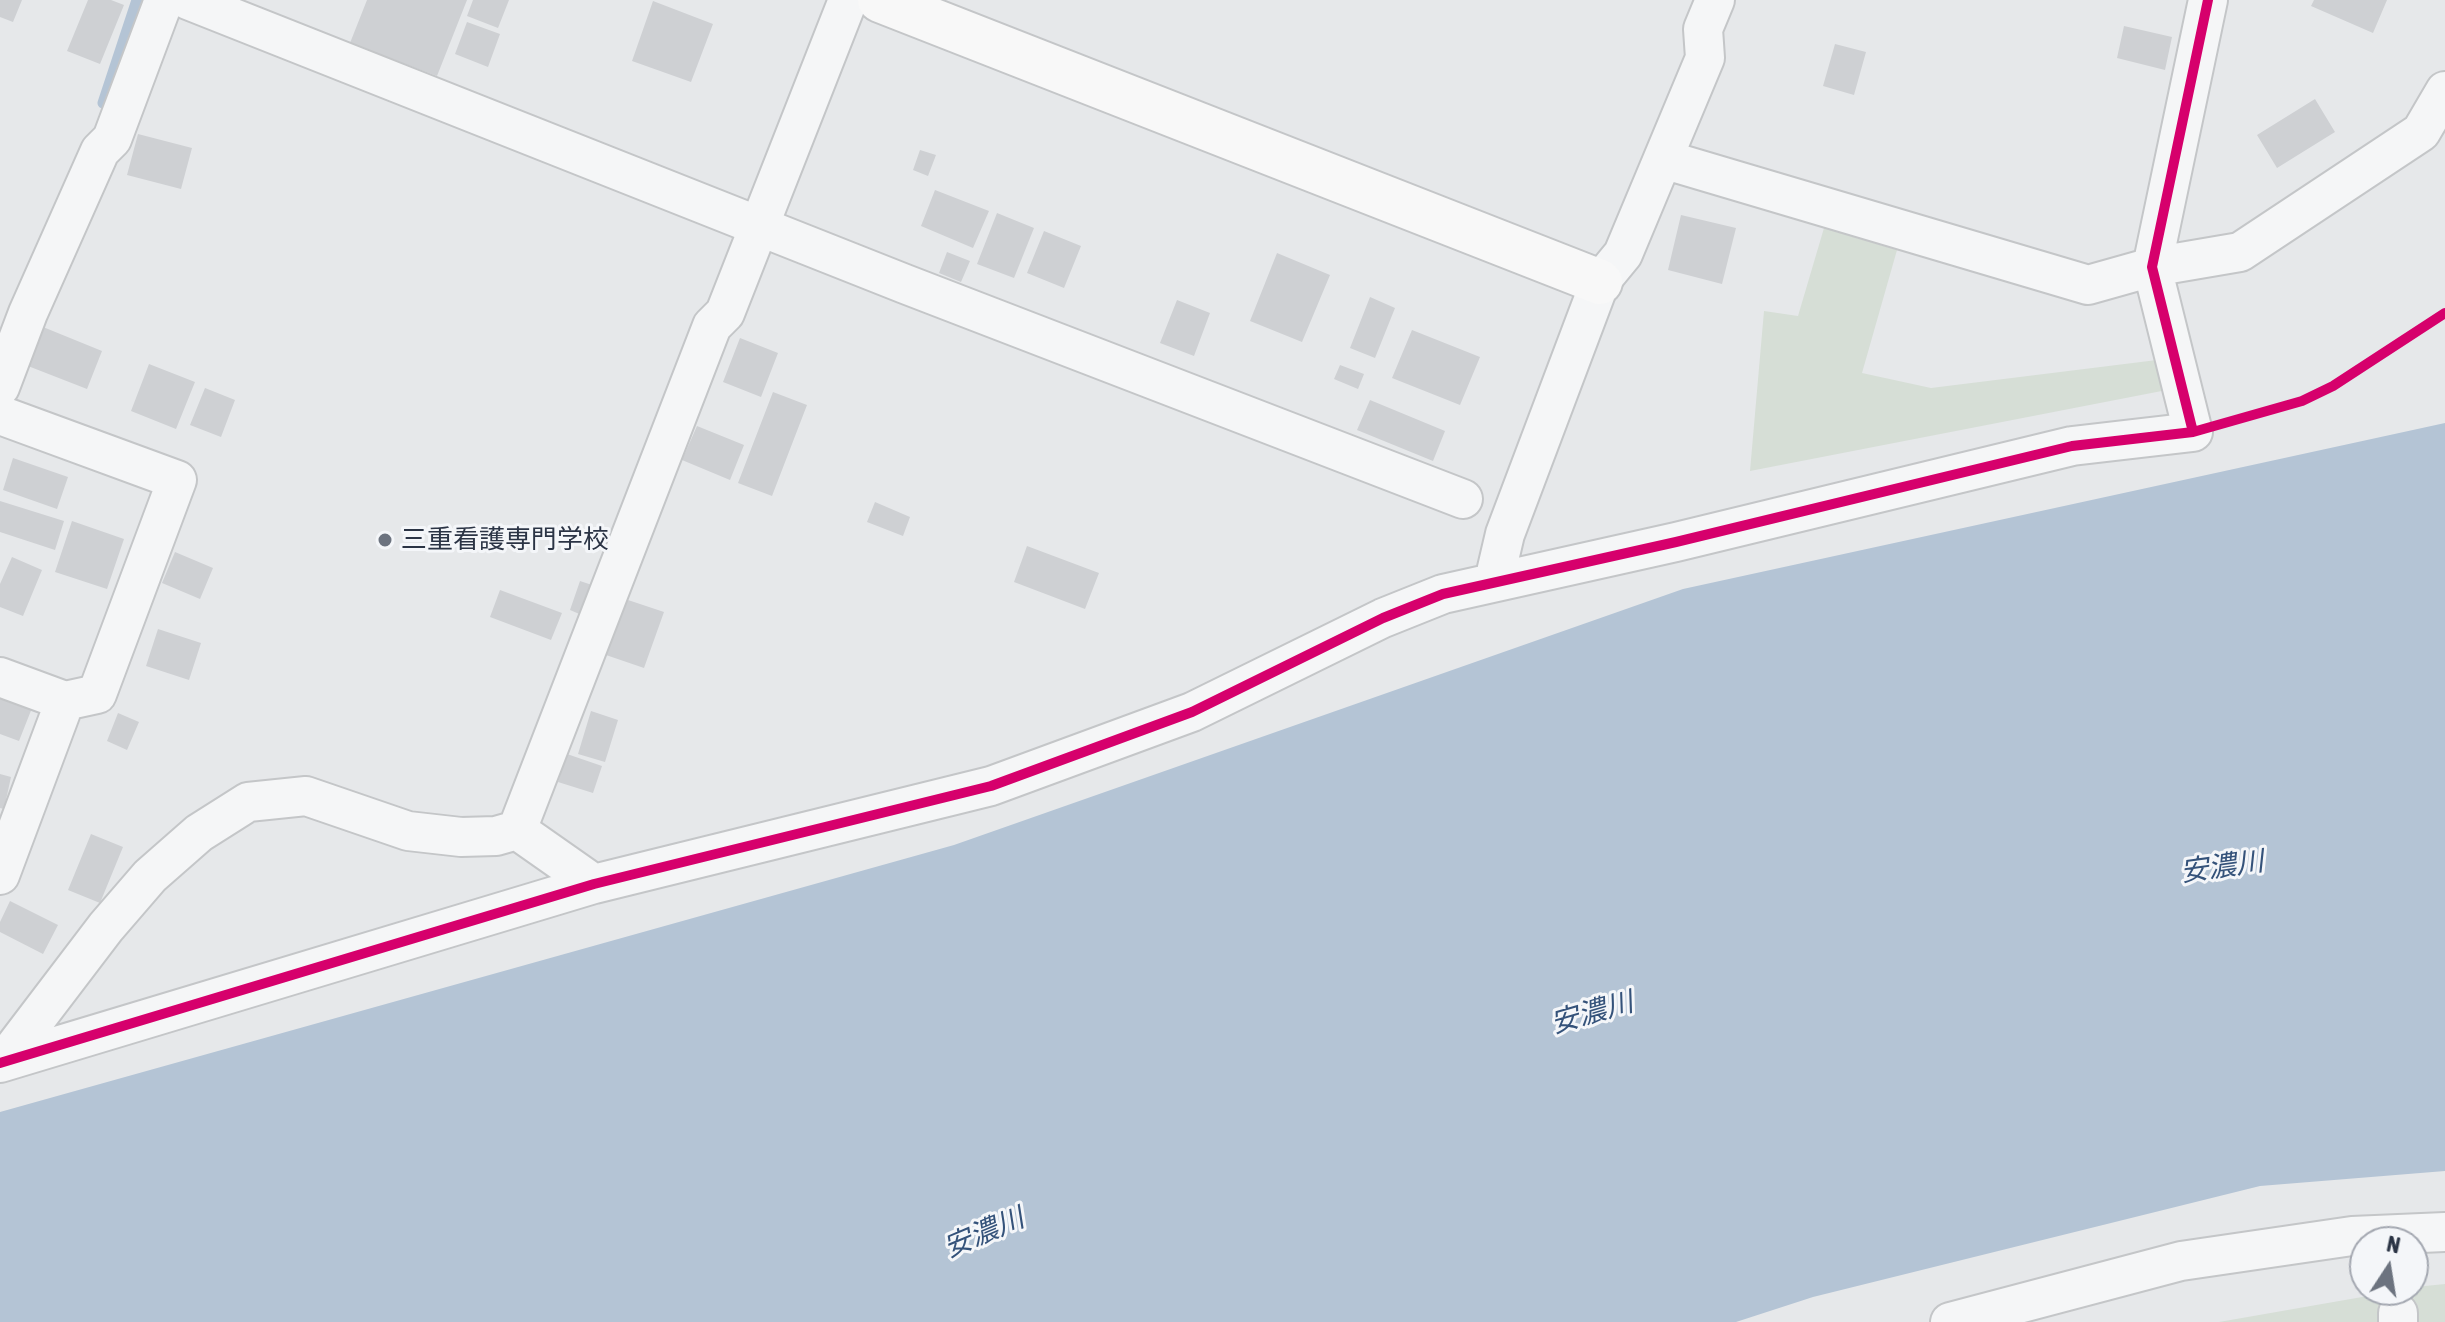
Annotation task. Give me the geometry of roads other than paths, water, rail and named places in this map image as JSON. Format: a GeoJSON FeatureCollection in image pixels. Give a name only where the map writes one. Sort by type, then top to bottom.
{"type":"FeatureCollection","features":[{"type":"Feature","properties":{"kind":"street"},"geometry":{"type":"LineString","coordinates":[[0,387],[28,313],[100,151],[112,139],[164,0]]}},
{"type":"Feature","properties":{"kind":"street"},"geometry":{"type":"LineString","coordinates":[[188,0],[1463,499]]}},
{"type":"Feature","properties":{"kind":"street"},"geometry":{"type":"LineString","coordinates":[[517,830],[712,326],[725,313],[848,0]]}},
{"type":"Feature","properties":{"kind":"street"},"geometry":{"type":"LineString","coordinates":[[880,0],[1600,282]]}},
{"type":"Feature","properties":{"kind":"street"},"geometry":{"type":"LineString","coordinates":[[1494,581],[1505,534],[1600,282],[1623,254],[1705,58],[1703,29],[1715,0]]}},
{"type":"Feature","properties":{"kind":"street"},"geometry":{"type":"LineString","coordinates":[[2,1062],[594,884],[991,786],[1192,712],[1383,618],[1443,594],[1676,542],[2072,446],[2193,432],[2152,267],[2208,0]]}},
{"type":"Feature","properties":{"kind":"street"},"geometry":{"type":"LineString","coordinates":[[1663,159],[2088,285],[2152,267],[2240,252],[2421,132],[2445,91]]}},
{"type":"Feature","properties":{"kind":"street"},"geometry":{"type":"LineString","coordinates":[[0,415],[177,480],[97,694],[65,701],[0,677]]}},
{"type":"Feature","properties":{"kind":"street"},"geometry":{"type":"LineString","coordinates":[[0,875],[65,701]]}},
{"type":"Feature","properties":{"kind":"street"},"geometry":{"type":"LineString","coordinates":[[2,1062],[106,927],[150,876],[199,833],[248,802],[306,796],[363,818],[422,833],[484,836],[517,830],[594,884]]}},
{"type":"Feature","properties":{"kind":"street"},"geometry":{"type":"LineString","coordinates":[[1950,1322],[2181,1261],[2325,1239],[2445,1232]]}},
{"type":"Feature","properties":{"kind":"water","name":"安濃川"},"geometry":{"type":"Polygon","coordinates":[[[2445,423],[2445,1171],[2260,1186],[1813,1297],[1736,1322],[0,1322],[0,1112],[954,845],[1683,589],[2445,423]]]}},
{"type":"Feature","properties":{"kind":"waterway"},"geometry":{"type":"LineString","coordinates":[[103,103],[137,0]]}},
{"type":"Feature","properties":{"kind":"place","name":"三重看護専門学校"},"geometry":{"type":"Point","coordinates":[385,540]}}]}
